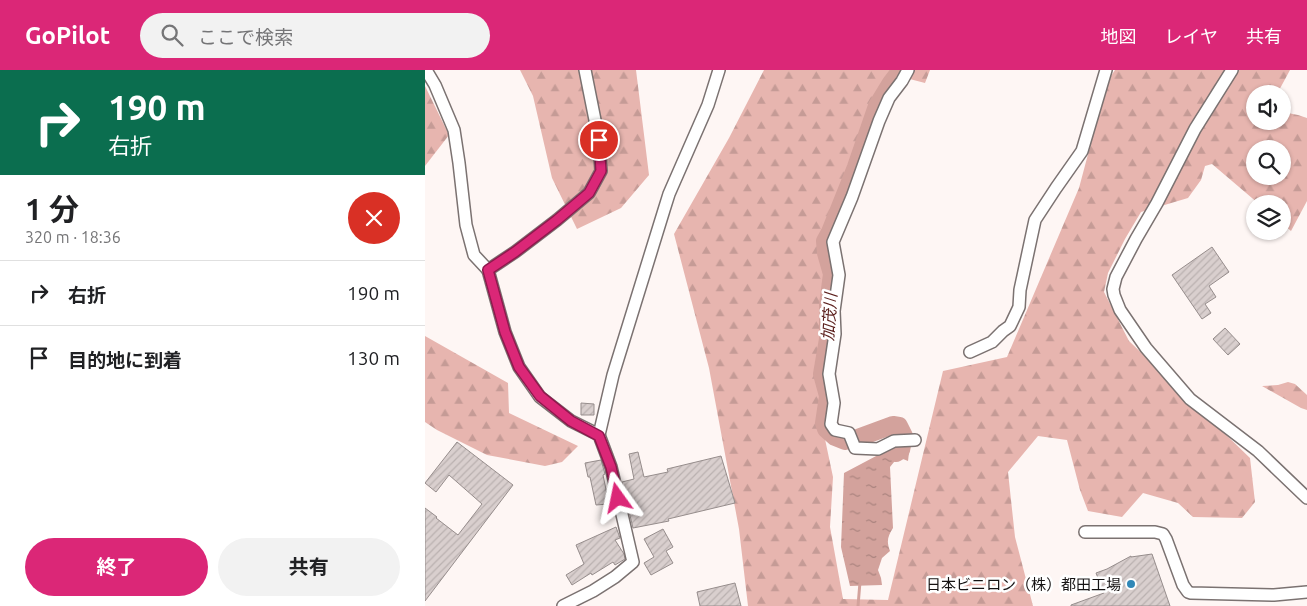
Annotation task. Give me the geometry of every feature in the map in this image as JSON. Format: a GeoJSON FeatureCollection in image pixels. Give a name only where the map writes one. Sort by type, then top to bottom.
{"type":"FeatureCollection","features":[{"type":"Feature","properties":{"kind":"street"},"geometry":{"type":"LineString","coordinates":[[426,70],[435,85],[454,130],[466,225],[474,255],[488,270],[505,332],[519,367],[540,396],[571,421],[599,436]]}},
{"type":"Feature","properties":{"kind":"street"},"geometry":{"type":"LineString","coordinates":[[488,270],[522,246],[589,193],[601,171],[599,140],[585,70]]}},
{"type":"Feature","properties":{"kind":"street"},"geometry":{"type":"LineString","coordinates":[[563,606],[593,592],[633,562],[611,467],[599,436],[613,374],[669,194],[708,105],[719,70]]}},
{"type":"Feature","properties":{"kind":"street"},"geometry":{"type":"LineString","coordinates":[[908,70],[889,98],[833,242],[839,276],[834,311],[835,334],[829,374],[834,403],[831,424],[835,430],[849,433],[855,448],[878,449],[893,441],[915,440]]}},
{"type":"Feature","properties":{"kind":"street"},"geometry":{"type":"LineString","coordinates":[[970,352],[992,342],[1003,330],[1010,326],[1019,306],[1020,290],[1035,220],[1082,151],[1106,70]]}},
{"type":"Feature","properties":{"kind":"street"},"geometry":{"type":"LineString","coordinates":[[1231,70],[1195,129],[1116,277],[1113,289],[1114,295],[1120,310],[1146,348],[1190,399],[1258,451],[1307,498]]}},
{"type":"Feature","properties":{"kind":"street"},"geometry":{"type":"LineString","coordinates":[[1085,532],[1155,532],[1163,534],[1167,539],[1183,585],[1188,592],[1276,600],[1307,592]]}},
{"type":"Feature","properties":{"kind":"green space"},"geometry":{"type":"Polygon","coordinates":[[[520,70],[636,70],[649,175],[621,208],[577,229],[552,178],[533,96],[520,70]]]}},
{"type":"Feature","properties":{"kind":"green space"},"geometry":{"type":"Polygon","coordinates":[[[764,70],[930,70],[925,83],[902,77],[837,244],[823,377],[822,425],[833,477],[830,527],[843,599],[888,600],[943,371],[1007,357],[1079,188],[1095,128],[1111,76],[1115,70],[1290,70],[1282,85],[1246,85],[1246,130],[1291,130],[1291,114],[1307,118],[1307,201],[1291,231],[1291,195],[1248,195],[1212,164],[1205,166],[1201,180],[1188,198],[1141,212],[1108,273],[1104,292],[1129,341],[1250,458],[1255,502],[1242,518],[1193,517],[1178,503],[1143,493],[1122,517],[1088,511],[1080,490],[1067,440],[1038,436],[1008,472],[1015,537],[1033,606],[748,606],[739,529],[709,368],[674,234],[729,138],[764,70]]]}},
{"type":"Feature","properties":{"kind":"green space"},"geometry":{"type":"Polygon","coordinates":[[[425,86],[449,135],[425,166],[425,86]]]}},
{"type":"Feature","properties":{"kind":"green space"},"geometry":{"type":"Polygon","coordinates":[[[425,336],[508,383],[509,413],[578,446],[562,462],[545,466],[487,455],[425,422],[425,336]]]}},
{"type":"Feature","properties":{"kind":"green space"},"geometry":{"type":"Polygon","coordinates":[[[1288,382],[1295,384],[1307,395],[1307,410],[1262,386],[1288,382]]]}},
{"type":"Feature","properties":{"kind":"water"},"geometry":{"type":"Polygon","coordinates":[[[910,444],[908,461],[898,457],[890,467],[893,528],[888,539],[890,551],[882,558],[878,570],[882,585],[850,586],[841,547],[844,473],[895,446],[910,444]]]}},
{"type":"Feature","properties":{"kind":"building"},"geometry":{"type":"Polygon","coordinates":[[[1212,247],[1229,272],[1209,286],[1216,297],[1205,304],[1211,313],[1202,319],[1172,275],[1212,247]]]}},
{"type":"Feature","properties":{"kind":"building"},"geometry":{"type":"Polygon","coordinates":[[[1225,328],[1240,344],[1228,355],[1213,339],[1225,328]]]}},
{"type":"Feature","properties":{"kind":"building"},"geometry":{"type":"Polygon","coordinates":[[[581,403],[594,404],[594,415],[581,415],[581,403]]]}},
{"type":"Feature","properties":{"kind":"building"},"geometry":{"type":"Polygon","coordinates":[[[457,442],[513,485],[425,601],[425,508],[458,535],[482,504],[449,475],[436,492],[425,483],[457,442]]]}},
{"type":"Feature","properties":{"kind":"building"},"geometry":{"type":"Polygon","coordinates":[[[638,452],[644,477],[668,472],[667,469],[721,456],[735,503],[668,519],[669,521],[633,528],[622,482],[634,479],[629,454],[638,452]]]}},
{"type":"Feature","properties":{"kind":"building"},"geometry":{"type":"Polygon","coordinates":[[[601,460],[609,504],[596,505],[585,463],[601,460]]]}},
{"type":"Feature","properties":{"kind":"building"},"geometry":{"type":"Polygon","coordinates":[[[616,527],[620,538],[615,540],[625,559],[615,565],[613,562],[572,585],[566,575],[584,564],[576,545],[616,527]]]}},
{"type":"Feature","properties":{"kind":"building"},"geometry":{"type":"Polygon","coordinates":[[[663,529],[673,547],[666,551],[673,563],[651,575],[644,563],[654,557],[644,539],[663,529]]]}},
{"type":"Feature","properties":{"kind":"building","name":"日本ビニロン（株）都田工場"},"geometry":{"type":"Polygon","coordinates":[[[1152,554],[1170,606],[1071,606],[1104,593],[1096,573],[1131,556],[1152,554]]]}},
{"type":"Feature","properties":{"kind":"building"},"geometry":{"type":"Polygon","coordinates":[[[735,583],[741,606],[700,606],[697,592],[735,583]]]}},
{"type":"Feature","properties":{"kind":"waterway","name":"加茂川"},"geometry":{"type":"LineString","coordinates":[[896,453],[901,450],[904,436],[899,426],[893,425],[845,441],[835,437],[826,429],[824,423],[828,396],[822,374],[828,339],[828,305],[832,274],[826,253],[825,241],[856,167],[877,106],[901,70]]}},
{"type":"Feature","properties":{"kind":"waterway"},"geometry":{"type":"LineString","coordinates":[[858,606],[860,582]]}},
{"type":"Feature","properties":{"kind":"place","name":"日本ビニロン（株）都田工場"},"geometry":{"type":"Point","coordinates":[1131,584]}},
{"type":"Feature","properties":{"kind":"route"},"geometry":{"type":"LineString","coordinates":[[599,140],[601,171],[589,193],[557,220],[488,270],[505,332],[519,367],[540,396],[571,421],[599,436],[611,467],[618,498]]}}]}
